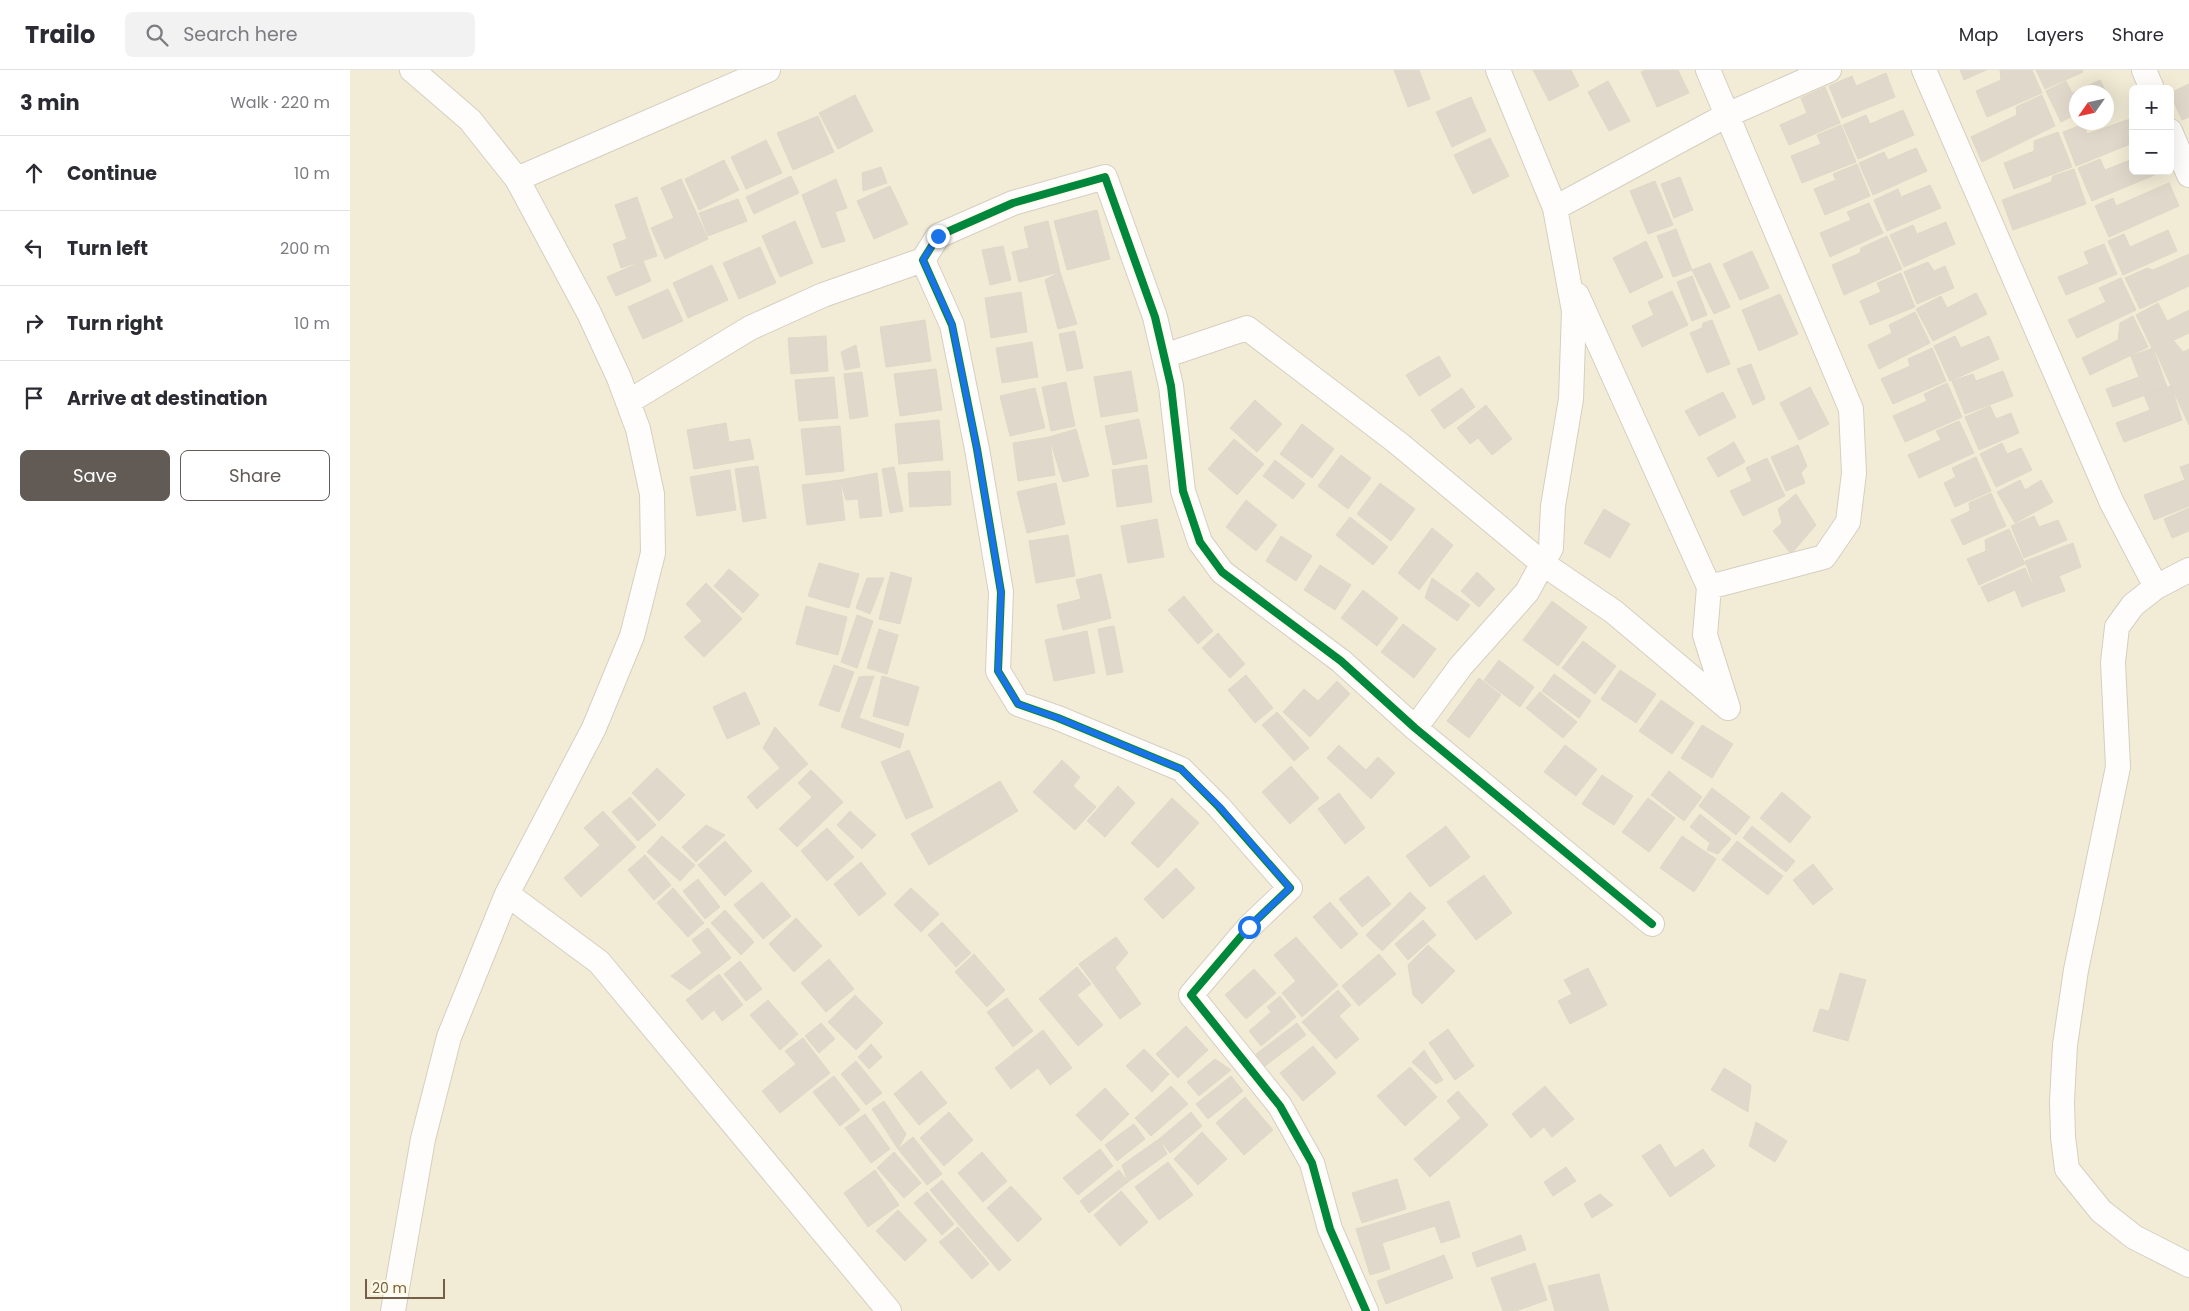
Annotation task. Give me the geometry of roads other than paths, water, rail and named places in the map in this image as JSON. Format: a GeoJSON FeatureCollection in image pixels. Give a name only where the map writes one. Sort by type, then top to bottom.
{"type":"FeatureCollection","features":[{"type":"Feature","properties":{"kind":"street"},"geometry":{"type":"LineString","coordinates":[[393,1311],[423,1139],[449,1037],[508,894],[594,728],[632,636],[653,553],[652,494],[638,429],[589,313],[517,179],[470,120],[412,70]]}},
{"type":"Feature","properties":{"kind":"street"},"geometry":{"type":"LineString","coordinates":[[517,179],[732,76],[768,70]]}},
{"type":"Feature","properties":{"kind":"street"},"geometry":{"type":"LineString","coordinates":[[1415,728],[1461,666],[1527,592],[1551,548],[1553,506],[1571,399],[1574,311],[1555,208],[1498,70]]}},
{"type":"Feature","properties":{"kind":"street"},"geometry":{"type":"LineString","coordinates":[[1708,70],[1851,409],[1854,473],[1848,522],[1824,556],[1709,587]]}},
{"type":"Feature","properties":{"kind":"street"},"geometry":{"type":"LineString","coordinates":[[1555,208],[1727,115],[1829,70]]}},
{"type":"Feature","properties":{"kind":"street"},"geometry":{"type":"LineString","coordinates":[[1924,70],[2112,503],[2156,587]]}},
{"type":"Feature","properties":{"kind":"street"},"geometry":{"type":"LineString","coordinates":[[2144,70],[2150,85]]}},
{"type":"Feature","properties":{"kind":"street"},"geometry":{"type":"LineString","coordinates":[[2174,140],[2189,175]]}},
{"type":"Feature","properties":{"kind":"street"},"geometry":{"type":"LineString","coordinates":[[628,402],[750,328],[823,295],[923,260],[938,236],[1013,202],[1105,176],[1155,317],[1171,386],[1183,491],[1200,542],[1222,572],[1341,661],[1415,728],[1652,924]]}},
{"type":"Feature","properties":{"kind":"street"},"geometry":{"type":"LineString","coordinates":[[923,260],[952,324],[977,449],[1001,592],[998,671],[1018,704],[1058,718],[1181,769],[1219,806],[1290,888],[1249,927],[1191,995],[1280,1106],[1312,1163],[1330,1229],[1366,1311]]}},
{"type":"Feature","properties":{"kind":"street"},"geometry":{"type":"LineString","coordinates":[[1164,356],[1247,328],[1398,444],[1542,563],[1614,612],[1728,708],[1705,635],[1709,587],[1568,276]]}},
{"type":"Feature","properties":{"kind":"street"},"geometry":{"type":"LineString","coordinates":[[2189,570],[2156,587],[2133,605],[2117,627],[2113,662],[2118,767],[2076,970],[2063,1073],[2063,1137],[2067,1169],[2101,1211],[2134,1237],[2189,1266]]}},
{"type":"Feature","properties":{"kind":"street"},"geometry":{"type":"LineString","coordinates":[[508,894],[599,962],[890,1311]]}}]}
